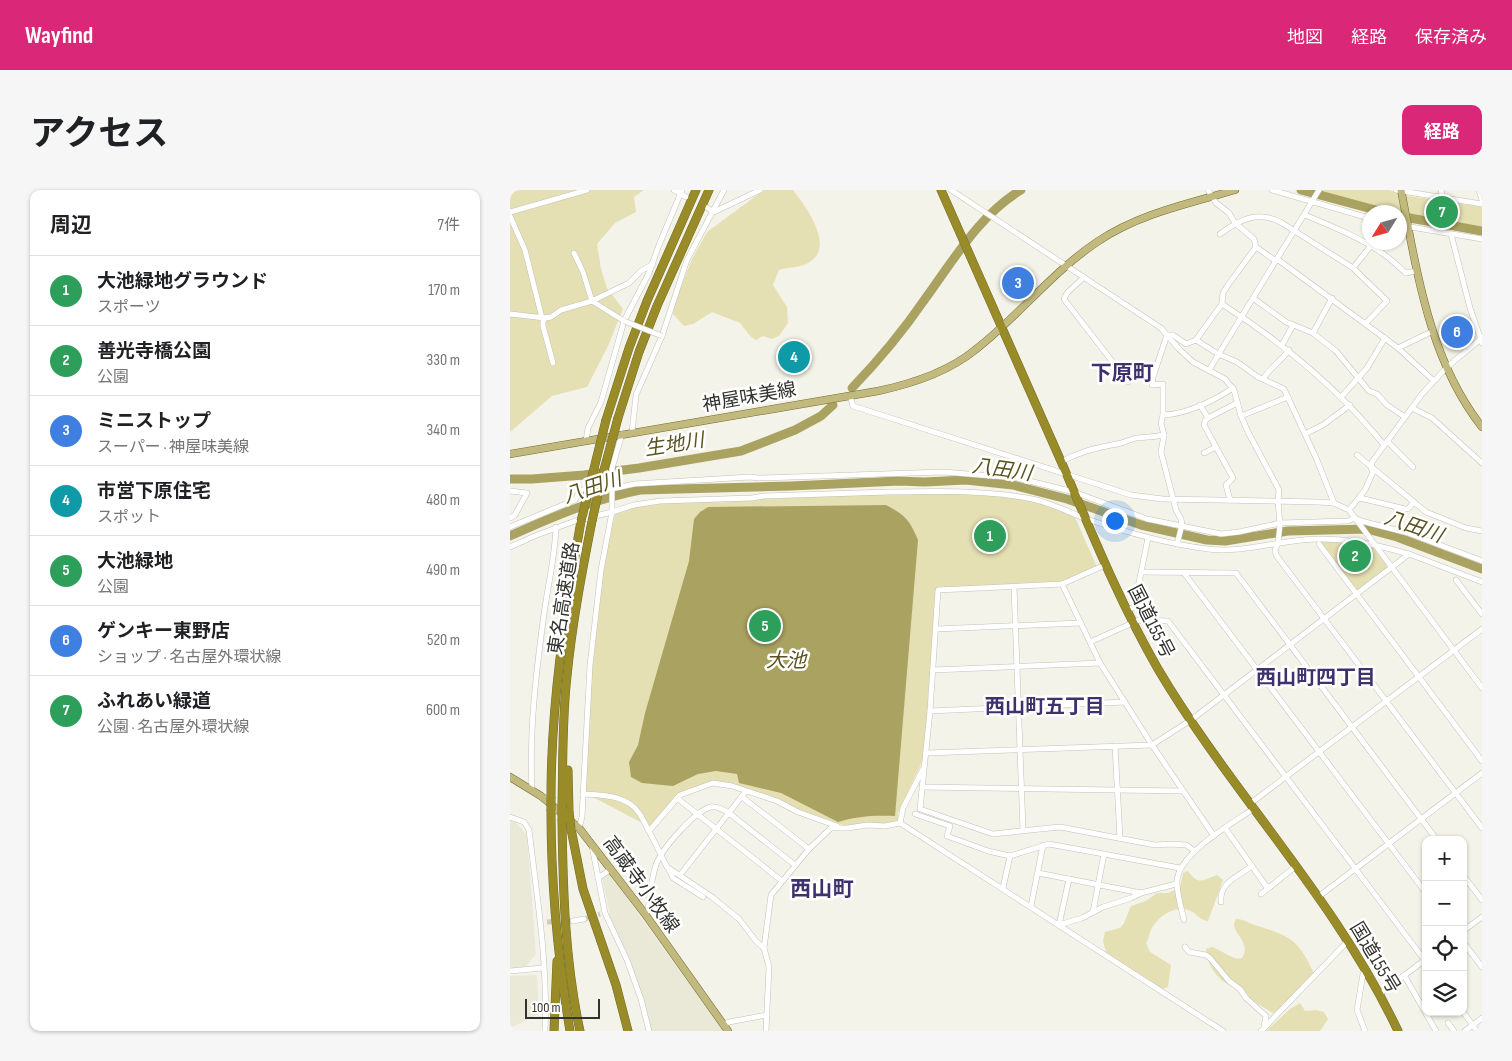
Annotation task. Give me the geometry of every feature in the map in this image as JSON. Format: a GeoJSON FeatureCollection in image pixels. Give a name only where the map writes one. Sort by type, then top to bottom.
{"type":"FeatureCollection","features":[{"type":"Feature","properties":{"kind":"highway","name":"東名高速道路"},"geometry":{"type":"LineString","coordinates":[[570,1031],[557,930],[552,863],[551,797],[558,675],[571,578],[581,521],[606,420],[629,348],[647,301],[696,190]]}},
{"type":"Feature","properties":{"kind":"highway","name":"東名高速道路"},"geometry":{"type":"LineString","coordinates":[[580,1031],[566,929],[562,821],[564,720],[571,641],[592,521],[618,418],[639,352],[657,306],[709,190]]}},
{"type":"Feature","properties":{"kind":"highway","name":"国道155号"},"geometry":{"type":"LineString","coordinates":[[941,190],[1105,565],[1132,622],[1191,720],[1348,940],[1381,994],[1398,1031]]}},
{"type":"Feature","properties":{"kind":"highway"},"geometry":{"type":"LineString","coordinates":[[571,641],[569,812],[575,828],[583,889],[616,985],[628,1031]]}},
{"type":"Feature","properties":{"kind":"highway"},"geometry":{"type":"LineString","coordinates":[[554,1031],[557,930]]}},
{"type":"Feature","properties":{"kind":"main road","name":"神屋味美線"},"geometry":{"type":"LineString","coordinates":[[510,454],[897,387],[927,376],[974,351],[1095,243],[1148,215],[1210,193],[1234,190]]}},
{"type":"Feature","properties":{"kind":"main road"},"geometry":{"type":"LineString","coordinates":[[1400,190],[1404,205]]}},
{"type":"Feature","properties":{"kind":"main road"},"geometry":{"type":"LineString","coordinates":[[1407,223],[1432,331],[1461,395],[1482,427]]}},
{"type":"Feature","properties":{"kind":"main road","name":"高蔵寺小牧線"},"geometry":{"type":"LineString","coordinates":[[510,777],[532,791],[591,841],[726,1028]]}},
{"type":"Feature","properties":{"kind":"street"},"geometry":{"type":"LineString","coordinates":[[553,363],[525,250],[510,214],[587,190]]}},
{"type":"Feature","properties":{"kind":"street"},"geometry":{"type":"LineString","coordinates":[[586,441],[588,428],[601,402],[624,321],[654,263],[659,245],[683,194],[674,190]]}},
{"type":"Feature","properties":{"kind":"street"},"geometry":{"type":"LineString","coordinates":[[632,432],[636,395],[662,336],[687,260],[724,190]]}},
{"type":"Feature","properties":{"kind":"street"},"geometry":{"type":"LineString","coordinates":[[706,207],[714,212],[760,190]]}},
{"type":"Feature","properties":{"kind":"street"},"geometry":{"type":"LineString","coordinates":[[951,190],[1161,328],[1193,362],[1224,379],[1233,388],[1248,432],[1279,490],[1280,524],[1275,550],[1276,555],[1482,828]]}},
{"type":"Feature","properties":{"kind":"street"},"geometry":{"type":"LineString","coordinates":[[1272,190],[1315,199],[1362,215]]}},
{"type":"Feature","properties":{"kind":"street"},"geometry":{"type":"LineString","coordinates":[[1209,370],[1319,190]]}},
{"type":"Feature","properties":{"kind":"street"},"geometry":{"type":"LineString","coordinates":[[1400,190],[1443,199],[1482,204]]}},
{"type":"Feature","properties":{"kind":"street"},"geometry":{"type":"LineString","coordinates":[[1441,190],[1443,199]]}},
{"type":"Feature","properties":{"kind":"street"},"geometry":{"type":"LineString","coordinates":[[1479,190],[1482,200]]}},
{"type":"Feature","properties":{"kind":"street"},"geometry":{"type":"LineString","coordinates":[[1210,193],[1216,203],[1229,213],[1235,223],[1254,239],[1256,247],[1366,323],[1398,348],[1434,381]]}},
{"type":"Feature","properties":{"kind":"street"},"geometry":{"type":"LineString","coordinates":[[1220,234],[1235,223],[1261,215],[1273,218],[1295,231],[1352,268],[1388,300],[1366,323]]}},
{"type":"Feature","properties":{"kind":"street"},"geometry":{"type":"LineString","coordinates":[[1305,215],[1362,239]]}},
{"type":"Feature","properties":{"kind":"street"},"geometry":{"type":"LineString","coordinates":[[1407,223],[1451,234],[1482,239]]}},
{"type":"Feature","properties":{"kind":"street"},"geometry":{"type":"LineString","coordinates":[[1349,510],[1360,498],[1372,472],[1372,462],[1405,417],[1447,367],[1481,340],[1470,308],[1451,234]]}},
{"type":"Feature","properties":{"kind":"street"},"geometry":{"type":"LineString","coordinates":[[1167,335],[1174,335],[1186,344],[1196,340],[1222,304],[1223,293],[1228,285],[1256,247]]}},
{"type":"Feature","properties":{"kind":"street"},"geometry":{"type":"LineString","coordinates":[[1352,268],[1368,250]]}},
{"type":"Feature","properties":{"kind":"street"},"geometry":{"type":"LineString","coordinates":[[1379,250],[1406,273],[1417,272]]}},
{"type":"Feature","properties":{"kind":"street"},"geometry":{"type":"LineString","coordinates":[[574,253],[584,272],[592,301],[624,321],[662,336]]}},
{"type":"Feature","properties":{"kind":"street"},"geometry":{"type":"LineString","coordinates":[[510,314],[543,318],[551,317],[566,308],[592,301],[633,280],[641,271],[654,263]]}},
{"type":"Feature","properties":{"kind":"street"},"geometry":{"type":"LineString","coordinates":[[1084,277],[1067,293],[1064,300],[1128,382]]}},
{"type":"Feature","properties":{"kind":"street"},"geometry":{"type":"LineString","coordinates":[[1253,298],[1293,325],[1313,333],[1336,351],[1369,391],[1377,394],[1387,405],[1405,417]]}},
{"type":"Feature","properties":{"kind":"street"},"geometry":{"type":"LineString","coordinates":[[1313,333],[1332,298]]}},
{"type":"Feature","properties":{"kind":"street"},"geometry":{"type":"LineString","coordinates":[[1222,304],[1289,350],[1342,396],[1386,443],[1412,467]]}},
{"type":"Feature","properties":{"kind":"street"},"geometry":{"type":"LineString","coordinates":[[1282,345],[1293,325]]}},
{"type":"Feature","properties":{"kind":"street"},"geometry":{"type":"LineString","coordinates":[[1398,348],[1432,331]]}},
{"type":"Feature","properties":{"kind":"street"},"geometry":{"type":"LineString","coordinates":[[1167,335],[1152,385],[1163,384],[1163,415],[1161,423],[1164,435],[1162,452],[1173,499],[1181,519],[1182,526],[1178,544]]}},
{"type":"Feature","properties":{"kind":"street"},"geometry":{"type":"LineString","coordinates":[[1342,396],[1372,361],[1385,338]]}},
{"type":"Feature","properties":{"kind":"street"},"geometry":{"type":"LineString","coordinates":[[1196,340],[1218,354],[1237,362],[1263,379],[1284,389],[1334,503]]}},
{"type":"Feature","properties":{"kind":"street"},"geometry":{"type":"LineString","coordinates":[[1263,379],[1268,371],[1282,360],[1289,350]]}},
{"type":"Feature","properties":{"kind":"street"},"geometry":{"type":"LineString","coordinates":[[1163,415],[1200,405],[1223,395],[1233,388]]}},
{"type":"Feature","properties":{"kind":"street"},"geometry":{"type":"LineString","coordinates":[[850,396],[853,406],[1131,495],[1173,499],[1334,503],[1349,510],[1454,650],[1480,679],[1482,688]]}},
{"type":"Feature","properties":{"kind":"street"},"geometry":{"type":"LineString","coordinates":[[1241,416],[1288,397]]}},
{"type":"Feature","properties":{"kind":"street"},"geometry":{"type":"LineString","coordinates":[[1230,500],[1226,485],[1232,478],[1204,425],[1208,418],[1237,403]]}},
{"type":"Feature","properties":{"kind":"street"},"geometry":{"type":"LineString","coordinates":[[1200,405],[1208,418]]}},
{"type":"Feature","properties":{"kind":"street"},"geometry":{"type":"LineString","coordinates":[[1305,434],[1323,425],[1350,405]]}},
{"type":"Feature","properties":{"kind":"street"},"geometry":{"type":"LineString","coordinates":[[1412,408],[1432,418],[1482,463]]}},
{"type":"Feature","properties":{"kind":"street"},"geometry":{"type":"LineString","coordinates":[[575,828],[582,816],[590,665],[601,570],[612,512],[611,478],[622,434]]}},
{"type":"Feature","properties":{"kind":"street"},"geometry":{"type":"LineString","coordinates":[[1061,462],[1076,453],[1093,448],[1123,443],[1134,438],[1164,435]]}},
{"type":"Feature","properties":{"kind":"street"},"geometry":{"type":"LineString","coordinates":[[1204,453],[1216,447]]}},
{"type":"Feature","properties":{"kind":"street"},"geometry":{"type":"LineString","coordinates":[[1357,455],[1426,512],[1466,528],[1482,531]]}},
{"type":"Feature","properties":{"kind":"street"},"geometry":{"type":"LineString","coordinates":[[611,489],[634,484],[750,477],[943,472],[1017,478],[1074,492],[1147,519],[1222,534],[1280,524],[1348,521],[1355,518],[1408,532],[1482,561]]}},
{"type":"Feature","properties":{"kind":"street"},"geometry":{"type":"LineString","coordinates":[[510,526],[575,500],[579,492],[611,478]]}},
{"type":"Feature","properties":{"kind":"street"},"geometry":{"type":"LineString","coordinates":[[510,548],[575,520],[612,512],[634,504],[764,496],[944,490],[1005,494],[1030,498],[1148,538],[1209,549],[1234,551],[1278,542],[1329,539],[1375,544],[1409,554],[1482,582]]}},
{"type":"Feature","properties":{"kind":"street"},"geometry":{"type":"LineString","coordinates":[[510,491],[527,493],[514,516],[510,518]]}},
{"type":"Feature","properties":{"kind":"street"},"geometry":{"type":"LineString","coordinates":[[1360,498],[1405,509],[1408,509],[1414,502]]}},
{"type":"Feature","properties":{"kind":"street"},"geometry":{"type":"LineString","coordinates":[[532,791],[532,715],[538,653],[556,546],[556,527]]}},
{"type":"Feature","properties":{"kind":"street"},"geometry":{"type":"LineString","coordinates":[[1127,610],[1134,607],[1148,538]]}},
{"type":"Feature","properties":{"kind":"street"},"geometry":{"type":"LineString","coordinates":[[1319,544],[1482,761]]}},
{"type":"Feature","properties":{"kind":"street"},"geometry":{"type":"LineString","coordinates":[[926,753],[1152,745],[1191,720],[1409,554]]}},
{"type":"Feature","properties":{"kind":"street"},"geometry":{"type":"LineString","coordinates":[[1105,565],[1062,584],[938,590],[930,711],[920,809],[993,834],[1060,826],[1155,845],[1186,845],[1195,851]]}},
{"type":"Feature","properties":{"kind":"street"},"geometry":{"type":"LineString","coordinates":[[1142,572],[1236,573],[1433,836]]}},
{"type":"Feature","properties":{"kind":"street"},"geometry":{"type":"LineString","coordinates":[[1184,573],[1422,887]]}},
{"type":"Feature","properties":{"kind":"street"},"geometry":{"type":"LineString","coordinates":[[1456,580],[1482,614]]}},
{"type":"Feature","properties":{"kind":"street"},"geometry":{"type":"LineString","coordinates":[[1062,584],[1100,663],[1152,745],[1214,836]]}},
{"type":"Feature","properties":{"kind":"street"},"geometry":{"type":"LineString","coordinates":[[1014,587],[1023,830]]}},
{"type":"Feature","properties":{"kind":"street"},"geometry":{"type":"LineString","coordinates":[[1090,642],[1139,620],[1168,621],[1285,778],[1422,956]]}},
{"type":"Feature","properties":{"kind":"street"},"geometry":{"type":"LineString","coordinates":[[936,629],[1080,623]]}},
{"type":"Feature","properties":{"kind":"street"},"geometry":{"type":"LineString","coordinates":[[1184,920],[1176,884],[1180,868],[1195,851],[1253,806],[1285,778],[1482,629]]}},
{"type":"Feature","properties":{"kind":"street"},"geometry":{"type":"LineString","coordinates":[[933,670],[1100,663]]}},
{"type":"Feature","properties":{"kind":"street"},"geometry":{"type":"LineString","coordinates":[[930,711],[1125,702]]}},
{"type":"Feature","properties":{"kind":"street"},"geometry":{"type":"LineString","coordinates":[[1115,746],[1120,838]]}},
{"type":"Feature","properties":{"kind":"street"},"geometry":{"type":"LineString","coordinates":[[900,823],[903,808],[921,770],[924,768]]}},
{"type":"Feature","properties":{"kind":"street"},"geometry":{"type":"LineString","coordinates":[[1318,897],[1482,773]]}},
{"type":"Feature","properties":{"kind":"street"},"geometry":{"type":"LineString","coordinates":[[649,831],[677,798],[688,792],[713,784],[727,785],[778,801],[798,812],[838,827]]}},
{"type":"Feature","properties":{"kind":"street"},"geometry":{"type":"LineString","coordinates":[[922,787],[1183,790]]}},
{"type":"Feature","properties":{"kind":"street"},"geometry":{"type":"LineString","coordinates":[[680,875],[746,791]]}},
{"type":"Feature","properties":{"kind":"street"},"geometry":{"type":"LineString","coordinates":[[583,794],[612,796],[632,806],[640,814],[673,878],[703,897]]}},
{"type":"Feature","properties":{"kind":"street"},"geometry":{"type":"LineString","coordinates":[[742,797],[809,849]]}},
{"type":"Feature","properties":{"kind":"street"},"geometry":{"type":"LineString","coordinates":[[677,798],[782,881]]}},
{"type":"Feature","properties":{"kind":"street"},"geometry":{"type":"LineString","coordinates":[[645,914],[648,911],[656,864],[680,830],[711,807],[719,808],[729,813],[795,865]]}},
{"type":"Feature","properties":{"kind":"street"},"geometry":{"type":"LineString","coordinates":[[916,814],[950,826],[947,836],[988,851],[1010,856],[1049,844],[1180,868]]}},
{"type":"Feature","properties":{"kind":"street"},"geometry":{"type":"LineString","coordinates":[[510,817],[524,822],[530,830],[540,921],[545,1031]]}},
{"type":"Feature","properties":{"kind":"street"},"geometry":{"type":"LineString","coordinates":[[766,1031],[769,967],[764,948],[770,895],[809,849],[830,828],[867,825],[885,826],[900,823],[1223,1031]]}},
{"type":"Feature","properties":{"kind":"street"},"geometry":{"type":"LineString","coordinates":[[1225,828],[1266,886],[1270,887]]}},
{"type":"Feature","properties":{"kind":"street"},"geometry":{"type":"LineString","coordinates":[[591,841],[602,914],[627,960],[641,999],[649,1031]]}},
{"type":"Feature","properties":{"kind":"street"},"geometry":{"type":"LineString","coordinates":[[1031,906],[1043,845]]}},
{"type":"Feature","properties":{"kind":"street"},"geometry":{"type":"LineString","coordinates":[[1093,912],[1104,854]]}},
{"type":"Feature","properties":{"kind":"street"},"geometry":{"type":"LineString","coordinates":[[1003,888],[1010,856]]}},
{"type":"Feature","properties":{"kind":"street"},"geometry":{"type":"LineString","coordinates":[[1221,902],[1220,895],[1224,886],[1252,866]]}},
{"type":"Feature","properties":{"kind":"street"},"geometry":{"type":"LineString","coordinates":[[1261,894],[1296,866]]}},
{"type":"Feature","properties":{"kind":"street"},"geometry":{"type":"LineString","coordinates":[[667,867],[712,897],[738,919],[756,942],[764,948]]}},
{"type":"Feature","properties":{"kind":"street"},"geometry":{"type":"LineString","coordinates":[[598,878],[611,870]]}},
{"type":"Feature","properties":{"kind":"street"},"geometry":{"type":"LineString","coordinates":[[1038,873],[1141,893]]}},
{"type":"Feature","properties":{"kind":"street"},"geometry":{"type":"LineString","coordinates":[[1059,925],[1069,879]]}},
{"type":"Feature","properties":{"kind":"street"},"geometry":{"type":"LineString","coordinates":[[1467,880],[1482,900]]}},
{"type":"Feature","properties":{"kind":"street"},"geometry":{"type":"LineString","coordinates":[[1059,925],[1082,918],[1103,907],[1141,893],[1176,884]]}},
{"type":"Feature","properties":{"kind":"street"},"geometry":{"type":"LineString","coordinates":[[1467,928],[1482,916]]}},
{"type":"Feature","properties":{"kind":"street"},"geometry":{"type":"LineString","coordinates":[[573,921],[584,919]]}},
{"type":"Feature","properties":{"kind":"street"},"geometry":{"type":"LineString","coordinates":[[540,921],[547,922]]}},
{"type":"Feature","properties":{"kind":"street"},"geometry":{"type":"LineString","coordinates":[[1262,1029],[1348,940]]}},
{"type":"Feature","properties":{"kind":"street"},"geometry":{"type":"LineString","coordinates":[[1467,947],[1482,967]]}},
{"type":"Feature","properties":{"kind":"street"},"geometry":{"type":"LineString","coordinates":[[1185,948],[1189,952],[1206,955],[1214,961],[1246,998],[1266,1016],[1262,1029]]}},
{"type":"Feature","properties":{"kind":"street"},"geometry":{"type":"LineString","coordinates":[[1381,994],[1422,962]]}},
{"type":"Feature","properties":{"kind":"street"},"geometry":{"type":"LineString","coordinates":[[510,971],[543,968]]}},
{"type":"Feature","properties":{"kind":"street"},"geometry":{"type":"LineString","coordinates":[[1365,1031],[1357,1010],[1363,974],[1366,969]]}},
{"type":"Feature","properties":{"kind":"street"},"geometry":{"type":"LineString","coordinates":[[1404,975],[1436,1031]]}},
{"type":"Feature","properties":{"kind":"street"},"geometry":{"type":"LineString","coordinates":[[726,1028],[729,1022],[767,1015]]}},
{"type":"Feature","properties":{"kind":"street"},"geometry":{"type":"LineString","coordinates":[[1466,1016],[1478,1031]]}},
{"type":"Feature","properties":{"kind":"street"},"geometry":{"type":"LineString","coordinates":[[1465,1031],[1482,1018]]}},
{"type":"Feature","properties":{"kind":"street"},"geometry":{"type":"LineString","coordinates":[[1448,1023],[1454,1031]]}},
{"type":"Feature","properties":{"kind":"shaded area"},"geometry":{"type":"Polygon","coordinates":[[[510,190],[644,190],[634,197],[636,212],[615,223],[597,244],[601,269],[607,288],[623,309],[608,346],[587,387],[552,396],[510,432],[510,190]]]}},
{"type":"Feature","properties":{"kind":"shaded area"},"geometry":{"type":"Polygon","coordinates":[[[764,190],[793,190],[811,217],[819,239],[819,249],[815,257],[806,264],[779,270],[773,285],[787,307],[788,323],[779,336],[772,339],[763,336],[756,340],[750,336],[740,323],[712,312],[693,324],[684,326],[673,314],[674,305],[692,259],[707,232],[764,190]]]}},
{"type":"Feature","properties":{"kind":"shaded area"},"geometry":{"type":"Polygon","coordinates":[[[1315,190],[1389,190],[1409,196],[1482,207],[1482,227],[1407,213],[1407,205],[1370,205],[1315,190]]]}},
{"type":"Feature","properties":{"kind":"shaded area","name":"大池"},"geometry":{"type":"Polygon","coordinates":[[[942,492],[1005,496],[1042,503],[1074,515],[1097,567],[1069,580],[1057,582],[936,588],[923,760],[898,813],[898,822],[848,827],[724,782],[688,789],[650,827],[585,793],[593,651],[601,581],[616,511],[634,506],[661,503],[942,492]]]}},
{"type":"Feature","properties":{"kind":"shaded area"},"geometry":{"type":"Polygon","coordinates":[[[1318,541],[1340,541],[1373,547],[1387,566],[1387,569],[1356,592],[1318,541]]]}},
{"type":"Feature","properties":{"kind":"shaded area"},"geometry":{"type":"Polygon","coordinates":[[[510,821],[516,822],[527,836],[536,954],[524,968],[510,969],[510,821]]]}},
{"type":"Feature","properties":{"kind":"shaded area"},"geometry":{"type":"Polygon","coordinates":[[[1188,871],[1198,880],[1204,880],[1217,875],[1223,880],[1208,921],[1203,920],[1191,911],[1178,909],[1167,913],[1152,928],[1146,943],[1150,952],[1171,965],[1168,987],[1163,989],[1136,974],[1106,952],[1103,941],[1105,932],[1120,928],[1124,923],[1131,906],[1146,901],[1157,893],[1168,893],[1180,888],[1183,873],[1188,871]]]}},
{"type":"Feature","properties":{"kind":"shaded area"},"geometry":{"type":"Polygon","coordinates":[[[609,873],[723,1031],[650,1031],[633,970],[610,916],[602,876],[609,873]]]}},
{"type":"Feature","properties":{"kind":"shaded area"},"geometry":{"type":"Polygon","coordinates":[[[1236,919],[1279,933],[1293,941],[1303,953],[1314,973],[1290,1000],[1273,1013],[1253,1001],[1242,988],[1229,985],[1223,981],[1217,976],[1209,963],[1206,949],[1212,947],[1231,957],[1242,958],[1245,952],[1243,941],[1235,928],[1236,919]]]}},
{"type":"Feature","properties":{"kind":"shaded area"},"geometry":{"type":"Polygon","coordinates":[[[536,975],[539,1014],[510,1028],[510,976],[536,975]]]}},
{"type":"Feature","properties":{"kind":"shaded area"},"geometry":{"type":"Polygon","coordinates":[[[1300,1003],[1305,1011],[1316,1010],[1324,1012],[1328,1019],[1320,1031],[1266,1031],[1290,1009],[1300,1003]]]}},
{"type":"Feature","properties":{"kind":"water","name":"大池"},"geometry":{"type":"Polygon","coordinates":[[[886,505],[906,519],[918,540],[895,816],[866,816],[838,822],[781,793],[739,783],[737,774],[716,771],[698,774],[673,786],[642,783],[631,777],[629,762],[638,745],[645,713],[689,561],[694,519],[700,512],[708,507],[886,505]]]}},
{"type":"Feature","properties":{"kind":"waterway","name":"生地川"},"geometry":{"type":"LineString","coordinates":[[852,388],[899,334],[980,225],[1006,200],[1021,190]]}},
{"type":"Feature","properties":{"kind":"waterway","name":"生地川"},"geometry":{"type":"LineString","coordinates":[[1301,190],[1362,206]]}},
{"type":"Feature","properties":{"kind":"waterway","name":"生地川"},"geometry":{"type":"LineString","coordinates":[[1407,217],[1482,231]]}},
{"type":"Feature","properties":{"kind":"waterway","name":"生地川"},"geometry":{"type":"LineString","coordinates":[[510,479],[584,475],[741,451],[795,430],[821,416],[833,405]]}},
{"type":"Feature","properties":{"kind":"waterway","name":"八田川"},"geometry":{"type":"LineString","coordinates":[[510,536],[557,515],[640,490],[966,480],[1013,485],[1067,499],[1141,525],[1207,540],[1225,541],[1288,531],[1367,529],[1397,537],[1482,569]]}},
{"type":"Feature","properties":{"kind":"tunnel"},"geometry":{"type":"LineString","coordinates":[[584,919],[600,914]]}},
{"type":"Feature","properties":{"kind":"tunnel"},"geometry":{"type":"LineString","coordinates":[[547,922],[573,921]]}},
{"type":"Feature","properties":{"kind":"place","name":"ふれあい緑道"},"geometry":{"type":"Point","coordinates":[1442,212]}},
{"type":"Feature","properties":{"kind":"place","name":"ミニストップ"},"geometry":{"type":"Point","coordinates":[1018,283]}},
{"type":"Feature","properties":{"kind":"place","name":"ゲンキー東野店"},"geometry":{"type":"Point","coordinates":[1457,332]}},
{"type":"Feature","properties":{"kind":"place","name":"市営下原住宅"},"geometry":{"type":"Point","coordinates":[794,357]}},
{"type":"Feature","properties":{"kind":"place","name":"大池緑地グラウンド"},"geometry":{"type":"Point","coordinates":[990,536]}},
{"type":"Feature","properties":{"kind":"place","name":"善光寺橋公園"},"geometry":{"type":"Point","coordinates":[1355,556]}},
{"type":"Feature","properties":{"kind":"place","name":"大池緑地"},"geometry":{"type":"Point","coordinates":[765,626]}},
{"type":"Feature","properties":{"kind":"district","name":"下原町"},"geometry":{"type":"Point","coordinates":[1122,373]}},
{"type":"Feature","properties":{"kind":"district","name":"西山町四丁目"},"geometry":{"type":"Point","coordinates":[1316,677]}},
{"type":"Feature","properties":{"kind":"district","name":"西山町五丁目"},"geometry":{"type":"Point","coordinates":[1045,706]}},
{"type":"Feature","properties":{"kind":"district","name":"西山町"},"geometry":{"type":"Point","coordinates":[822,889]}}]}
